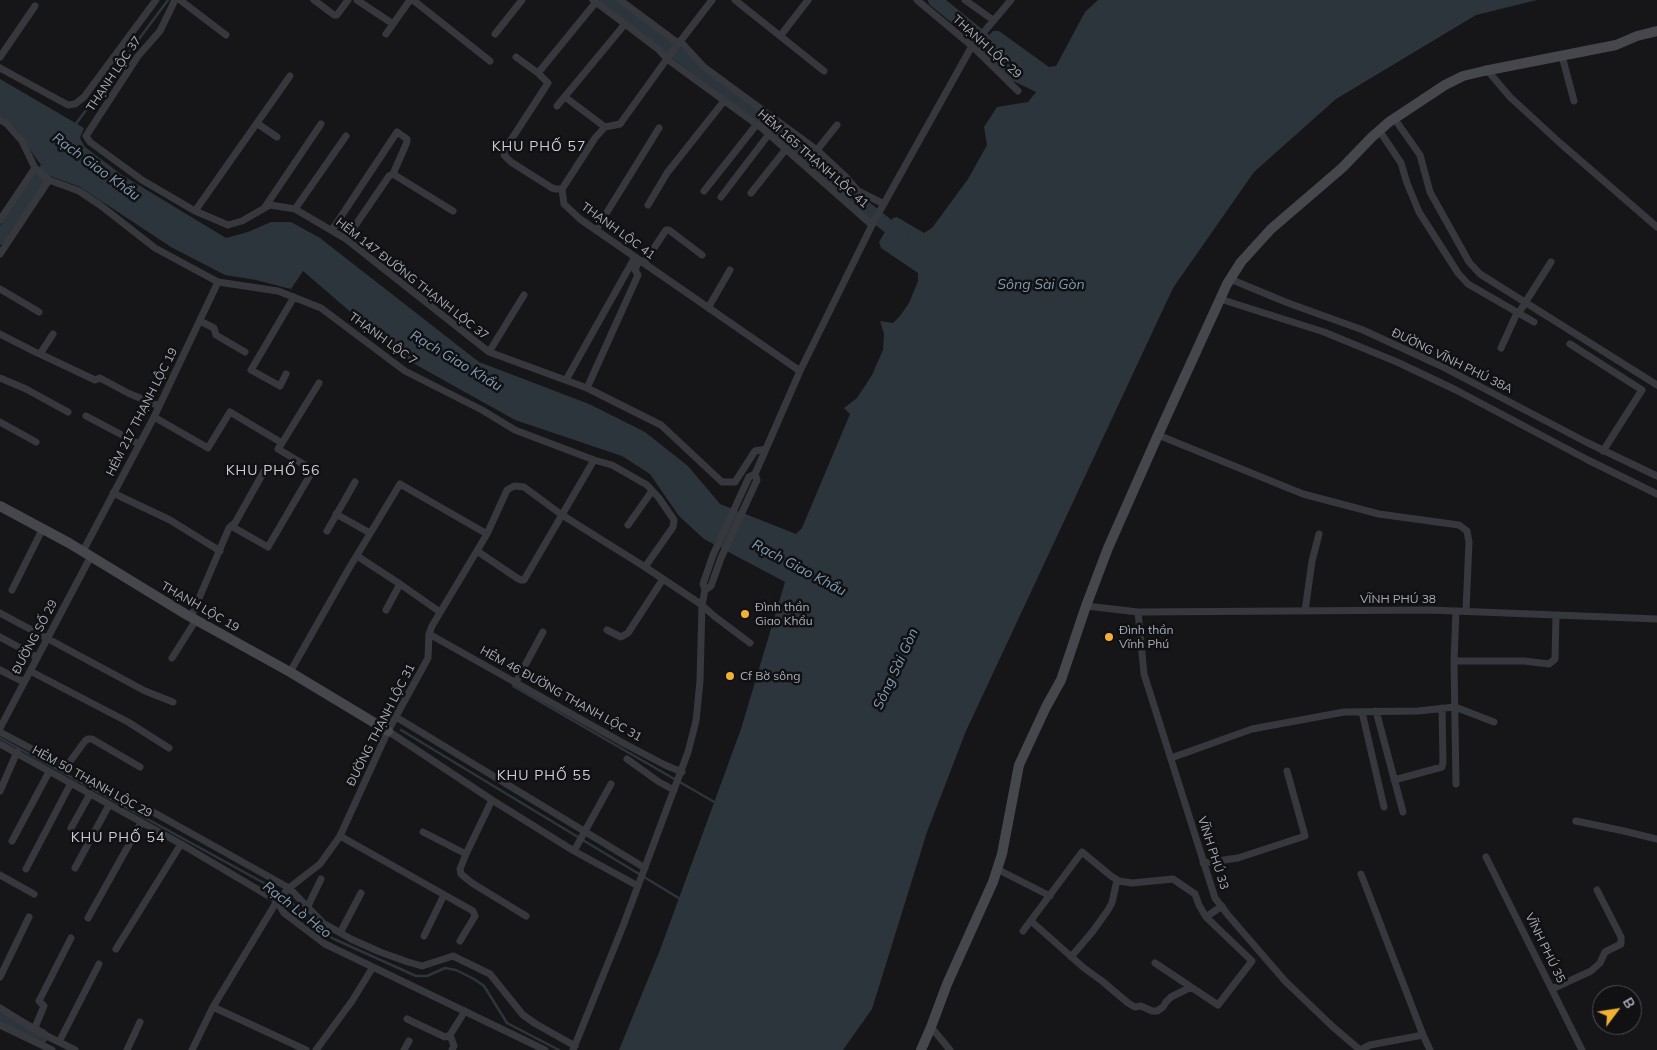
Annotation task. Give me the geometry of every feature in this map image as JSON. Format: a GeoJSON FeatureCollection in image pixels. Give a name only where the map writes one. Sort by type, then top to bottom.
{"type":"FeatureCollection","features":[{"type":"Feature","properties":{"kind":"street"},"geometry":{"type":"LineString","coordinates":[[0,68],[68,105],[75,104],[89,91],[156,0]]}},
{"type":"Feature","properties":{"kind":"street","name":"THẠNH LỘC 37"},"geometry":{"type":"LineString","coordinates":[[86,136],[138,56],[160,31],[175,0]]}},
{"type":"Feature","properties":{"kind":"street"},"geometry":{"type":"LineString","coordinates":[[180,0],[226,35]]}},
{"type":"Feature","properties":{"kind":"street"},"geometry":{"type":"LineString","coordinates":[[314,0],[334,15],[337,15],[348,0]]}},
{"type":"Feature","properties":{"kind":"street"},"geometry":{"type":"LineString","coordinates":[[357,0],[393,24]]}},
{"type":"Feature","properties":{"kind":"street"},"geometry":{"type":"LineString","coordinates":[[386,34],[411,0],[490,61]]}},
{"type":"Feature","properties":{"kind":"street"},"geometry":{"type":"LineString","coordinates":[[495,34],[522,0]]}},
{"type":"Feature","properties":{"kind":"street"},"geometry":{"type":"LineString","coordinates":[[620,0],[679,42],[704,68],[817,150],[846,176],[858,192],[883,206]]}},
{"type":"Feature","properties":{"kind":"street"},"geometry":{"type":"LineString","coordinates":[[516,57],[548,83],[509,143],[504,154],[511,162],[552,188],[562,189],[595,138],[605,127],[620,124],[712,0]]}},
{"type":"Feature","properties":{"kind":"street"},"geometry":{"type":"LineString","coordinates":[[735,0],[824,71]]}},
{"type":"Feature","properties":{"kind":"street"},"geometry":{"type":"LineString","coordinates":[[781,35],[808,0]]}},
{"type":"Feature","properties":{"kind":"street","name":"THẠNH LỘC 29"},"geometry":{"type":"LineString","coordinates":[[917,0],[972,46],[1018,91]]}},
{"type":"Feature","properties":{"kind":"street"},"geometry":{"type":"LineString","coordinates":[[965,0],[992,22]]}},
{"type":"Feature","properties":{"kind":"street"},"geometry":{"type":"LineString","coordinates":[[153,812],[288,890],[323,923],[340,933],[380,952],[422,966],[453,956],[490,974],[523,1015],[574,1048],[681,774],[696,721],[700,681],[702,606],[705,590],[703,584],[713,555],[749,477],[755,474],[800,371],[872,225],[972,46],[1011,0]]}},
{"type":"Feature","properties":{"kind":"street"},"geometry":{"type":"LineString","coordinates":[[538,73],[595,1]]}},
{"type":"Feature","properties":{"kind":"street","name":"HẺM 165 THẠNH LỘC 41"},"geometry":{"type":"LineString","coordinates":[[595,1],[724,101],[770,134],[872,225]]}},
{"type":"Feature","properties":{"kind":"street"},"geometry":{"type":"LineString","coordinates":[[0,57],[35,6]]}},
{"type":"Feature","properties":{"kind":"street"},"geometry":{"type":"LineString","coordinates":[[557,106],[625,24]]}},
{"type":"Feature","properties":{"kind":"street"},"geometry":{"type":"LineString","coordinates":[[921,1050],[947,984],[993,882],[1002,854],[1019,765],[1061,680],[1108,548],[1220,299],[1241,262],[1271,229],[1342,168],[1379,130],[1445,85],[1463,76],[1616,45],[1637,36],[1657,31]]}},
{"type":"Feature","properties":{"kind":"street"},"geometry":{"type":"LineString","coordinates":[[1562,56],[1574,101]]}},
{"type":"Feature","properties":{"kind":"street"},"geometry":{"type":"LineString","coordinates":[[1488,70],[1510,97],[1560,144],[1657,227]]}},
{"type":"Feature","properties":{"kind":"street"},"geometry":{"type":"LineString","coordinates":[[195,211],[290,76]]}},
{"type":"Feature","properties":{"kind":"street"},"geometry":{"type":"LineString","coordinates":[[565,97],[605,127]]}},
{"type":"Feature","properties":{"kind":"street"},"geometry":{"type":"LineString","coordinates":[[648,205],[667,173],[724,101]]}},
{"type":"Feature","properties":{"kind":"street"},"geometry":{"type":"LineString","coordinates":[[1394,118],[1420,155],[1430,192],[1469,262],[1480,274],[1657,385]]}},
{"type":"Feature","properties":{"kind":"street"},"geometry":{"type":"LineString","coordinates":[[0,120],[6,123],[22,141],[35,168],[49,180],[0,254]]}},
{"type":"Feature","properties":{"kind":"street"},"geometry":{"type":"LineString","coordinates":[[258,124],[277,137]]}},
{"type":"Feature","properties":{"kind":"street"},"geometry":{"type":"LineString","coordinates":[[265,208],[322,124]]}},
{"type":"Feature","properties":{"kind":"street"},"geometry":{"type":"LineString","coordinates":[[704,191],[757,124]]}},
{"type":"Feature","properties":{"kind":"street"},"geometry":{"type":"LineString","coordinates":[[817,150],[837,125]]}},
{"type":"Feature","properties":{"kind":"street"},"geometry":{"type":"LineString","coordinates":[[596,230],[659,128]]}},
{"type":"Feature","properties":{"kind":"street"},"geometry":{"type":"LineString","coordinates":[[1379,130],[1402,163],[1407,183],[1419,212],[1458,273],[1468,284],[1534,322]]}},
{"type":"Feature","properties":{"kind":"street"},"geometry":{"type":"LineString","coordinates":[[332,230],[396,132],[407,139],[392,174],[346,239]]}},
{"type":"Feature","properties":{"kind":"street"},"geometry":{"type":"LineString","coordinates":[[721,197],[770,134]]}},
{"type":"Feature","properties":{"kind":"street","name":"HẺM 147 ĐƯỜNG THẠNH LỘC 37"},"geometry":{"type":"LineString","coordinates":[[86,136],[90,142],[142,180],[195,211],[228,225],[242,221],[270,205],[295,209],[346,239],[489,352],[587,388],[661,425],[722,482],[735,482],[755,451],[766,449]]}},
{"type":"Feature","properties":{"kind":"street"},"geometry":{"type":"LineString","coordinates":[[295,209],[346,136]]}},
{"type":"Feature","properties":{"kind":"street"},"geometry":{"type":"LineString","coordinates":[[751,193],[786,149]]}},
{"type":"Feature","properties":{"kind":"street"},"geometry":{"type":"LineString","coordinates":[[0,220],[35,168]]}},
{"type":"Feature","properties":{"kind":"street"},"geometry":{"type":"LineString","coordinates":[[392,174],[454,211]]}},
{"type":"Feature","properties":{"kind":"street","name":"THẠNH LỘC 7"},"geometry":{"type":"LineString","coordinates":[[49,180],[80,191],[100,204],[155,248],[218,282],[278,291],[321,308],[405,371],[482,410],[514,430],[612,465],[646,485],[659,498],[674,520],[673,527],[645,567]]}},
{"type":"Feature","properties":{"kind":"street","name":"THẠNH LỘC 41"},"geometry":{"type":"LineString","coordinates":[[562,189],[564,204],[580,219],[800,371]]}},
{"type":"Feature","properties":{"kind":"street"},"geometry":{"type":"LineString","coordinates":[[566,380],[639,260],[666,230],[669,230],[702,255]]}},
{"type":"Feature","properties":{"kind":"street"},"geometry":{"type":"LineString","coordinates":[[587,388],[638,275],[635,270],[639,260]]}},
{"type":"Feature","properties":{"kind":"street"},"geometry":{"type":"LineString","coordinates":[[1501,348],[1518,313],[1551,262]]}},
{"type":"Feature","properties":{"kind":"street"},"geometry":{"type":"LineString","coordinates":[[708,308],[730,270]]}},
{"type":"Feature","properties":{"kind":"street","name":"ĐƯỜNG VĨNH PHÚ 38A"},"geometry":{"type":"LineString","coordinates":[[1230,279],[1288,303],[1363,330],[1441,366],[1603,451],[1657,476]]}},
{"type":"Feature","properties":{"kind":"street","name":"HẺM 217 THẠNH LỘC 19"},"geometry":{"type":"LineString","coordinates":[[87,554],[113,493],[154,417],[218,282]]}},
{"type":"Feature","properties":{"kind":"street"},"geometry":{"type":"LineString","coordinates":[[0,289],[39,312]]}},
{"type":"Feature","properties":{"kind":"street"},"geometry":{"type":"LineString","coordinates":[[489,352],[524,295]]}},
{"type":"Feature","properties":{"kind":"street"},"geometry":{"type":"LineString","coordinates":[[286,374],[280,386],[251,370],[294,297]]}},
{"type":"Feature","properties":{"kind":"street"},"geometry":{"type":"LineString","coordinates":[[1220,299],[1324,332],[1397,362],[1456,390],[1588,460],[1657,494]]}},
{"type":"Feature","properties":{"kind":"street"},"geometry":{"type":"LineString","coordinates":[[201,321],[214,328],[216,335],[244,352]]}},
{"type":"Feature","properties":{"kind":"street"},"geometry":{"type":"LineString","coordinates":[[0,334],[37,353]]}},
{"type":"Feature","properties":{"kind":"street"},"geometry":{"type":"LineString","coordinates":[[53,334],[40,354],[96,380],[100,378],[128,393],[159,406]]}},
{"type":"Feature","properties":{"kind":"street"},"geometry":{"type":"LineString","coordinates":[[1570,344],[1642,390],[1603,451]]}},
{"type":"Feature","properties":{"kind":"street"},"geometry":{"type":"LineString","coordinates":[[0,378],[26,389],[68,412]]}},
{"type":"Feature","properties":{"kind":"street"},"geometry":{"type":"LineString","coordinates":[[231,526],[268,547],[313,470],[278,449],[319,383]]}},
{"type":"Feature","properties":{"kind":"street"},"geometry":{"type":"LineString","coordinates":[[154,417],[208,448],[230,412],[282,444]]}},
{"type":"Feature","properties":{"kind":"street"},"geometry":{"type":"LineString","coordinates":[[86,416],[139,444]]}},
{"type":"Feature","properties":{"kind":"street"},"geometry":{"type":"LineString","coordinates":[[0,422],[36,442]]}},
{"type":"Feature","properties":{"kind":"street"},"geometry":{"type":"LineString","coordinates":[[1158,435],[1303,494],[1378,514],[1459,525],[1467,531],[1469,542],[1466,611]]}},
{"type":"Feature","properties":{"kind":"street"},"geometry":{"type":"LineString","coordinates":[[477,551],[517,578],[524,580],[594,460]]}},
{"type":"Feature","properties":{"kind":"street"},"geometry":{"type":"LineString","coordinates":[[172,658],[194,619],[229,528],[235,523],[267,466]]}},
{"type":"Feature","properties":{"kind":"street"},"geometry":{"type":"LineString","coordinates":[[705,590],[711,586],[721,558],[757,480],[755,474]]}},
{"type":"Feature","properties":{"kind":"street"},"geometry":{"type":"LineString","coordinates":[[327,531],[355,482]]}},
{"type":"Feature","properties":{"kind":"street"},"geometry":{"type":"LineString","coordinates":[[290,672],[400,484],[487,534]]}},
{"type":"Feature","properties":{"kind":"street","name":"ĐƯỜNG THẠNH LỘC 31"},"geometry":{"type":"LineString","coordinates":[[192,1050],[213,1007],[278,900],[320,864],[340,836],[388,731],[428,658],[429,634],[432,626],[487,534],[507,490],[514,486],[524,486],[562,515],[645,567],[702,606],[750,643]]}},
{"type":"Feature","properties":{"kind":"street"},"geometry":{"type":"LineString","coordinates":[[628,525],[652,491]]}},
{"type":"Feature","properties":{"kind":"street"},"geometry":{"type":"LineString","coordinates":[[113,493],[170,520],[220,550]]}},
{"type":"Feature","properties":{"kind":"street","name":"THẠNH LỘC 19"},"geometry":{"type":"LineString","coordinates":[[0,506],[43,528],[194,619],[290,672],[388,731]]}},
{"type":"Feature","properties":{"kind":"street"},"geometry":{"type":"LineString","coordinates":[[336,514],[370,533]]}},
{"type":"Feature","properties":{"kind":"street"},"geometry":{"type":"LineString","coordinates":[[12,590],[43,528]]}},
{"type":"Feature","properties":{"kind":"street"},"geometry":{"type":"LineString","coordinates":[[1305,611],[1318,534]]}},
{"type":"Feature","properties":{"kind":"street","name":"ĐƯỜNG SỐ 29"},"geometry":{"type":"LineString","coordinates":[[0,730],[87,554]]}},
{"type":"Feature","properties":{"kind":"street"},"geometry":{"type":"LineString","coordinates":[[357,556],[440,612]]}},
{"type":"Feature","properties":{"kind":"street"},"geometry":{"type":"LineString","coordinates":[[607,630],[621,637],[625,636],[663,579]]}},
{"type":"Feature","properties":{"kind":"street"},"geometry":{"type":"LineString","coordinates":[[386,610],[400,584]]}},
{"type":"Feature","properties":{"kind":"street","name":"VĨNH PHÚ 38"},"geometry":{"type":"LineString","coordinates":[[1086,606],[1138,612],[1466,611],[1657,619]]}},
{"type":"Feature","properties":{"kind":"street"},"geometry":{"type":"LineString","coordinates":[[1456,611],[1454,661],[1456,784]]}},
{"type":"Feature","properties":{"kind":"street","name":"VĨNH PHÚ 33"},"geometry":{"type":"LineString","coordinates":[[1138,612],[1144,674],[1203,863],[1220,908],[1285,982],[1360,1050],[1370,1045],[1423,1035]]}},
{"type":"Feature","properties":{"kind":"street"},"geometry":{"type":"LineString","coordinates":[[0,613],[145,691],[173,702]]}},
{"type":"Feature","properties":{"kind":"street"},"geometry":{"type":"LineString","coordinates":[[1454,661],[1549,664],[1555,658],[1556,615]]}},
{"type":"Feature","properties":{"kind":"street"},"geometry":{"type":"LineString","coordinates":[[516,682],[543,632]]}},
{"type":"Feature","properties":{"kind":"street","name":"HẺM 46 ĐƯỜNG THẠNH LỘC 31"},"geometry":{"type":"LineString","coordinates":[[429,634],[681,774]]}},
{"type":"Feature","properties":{"kind":"street"},"geometry":{"type":"LineString","coordinates":[[0,637],[37,657]]}},
{"type":"Feature","properties":{"kind":"street"},"geometry":{"type":"LineString","coordinates":[[0,670],[24,682]]}},
{"type":"Feature","properties":{"kind":"street"},"geometry":{"type":"LineString","coordinates":[[30,671],[128,722],[169,748]]}},
{"type":"Feature","properties":{"kind":"street"},"geometry":{"type":"LineString","coordinates":[[1170,758],[1252,729],[1344,712],[1418,711],[1455,707],[1494,722]]}},
{"type":"Feature","properties":{"kind":"street"},"geometry":{"type":"LineString","coordinates":[[1394,780],[1442,767],[1442,708]]}},
{"type":"Feature","properties":{"kind":"street"},"geometry":{"type":"LineString","coordinates":[[1376,711],[1403,812]]}},
{"type":"Feature","properties":{"kind":"street"},"geometry":{"type":"LineString","coordinates":[[1362,712],[1384,807]]}},
{"type":"Feature","properties":{"kind":"street"},"geometry":{"type":"LineString","coordinates":[[396,717],[644,870]]}},
{"type":"Feature","properties":{"kind":"street"},"geometry":{"type":"LineString","coordinates":[[0,730],[66,767],[88,739],[92,739],[140,767]]}},
{"type":"Feature","properties":{"kind":"street"},"geometry":{"type":"LineString","coordinates":[[388,731],[492,800],[639,884]]}},
{"type":"Feature","properties":{"kind":"street","name":"HẺM 50 THẠNH LỘC 29"},"geometry":{"type":"LineString","coordinates":[[0,744],[278,900]]}},
{"type":"Feature","properties":{"kind":"street"},"geometry":{"type":"LineString","coordinates":[[0,791],[17,752]]}},
{"type":"Feature","properties":{"kind":"street"},"geometry":{"type":"LineString","coordinates":[[627,759],[659,782],[675,788]]}},
{"type":"Feature","properties":{"kind":"street"},"geometry":{"type":"LineString","coordinates":[[1203,863],[1238,858],[1305,836],[1287,771]]}},
{"type":"Feature","properties":{"kind":"street"},"geometry":{"type":"LineString","coordinates":[[12,841],[49,772]]}},
{"type":"Feature","properties":{"kind":"street"},"geometry":{"type":"LineString","coordinates":[[26,869],[71,783]]}},
{"type":"Feature","properties":{"kind":"street"},"geometry":{"type":"LineString","coordinates":[[576,847],[611,784]]}},
{"type":"Feature","properties":{"kind":"street"},"geometry":{"type":"LineString","coordinates":[[71,828],[90,794]]}},
{"type":"Feature","properties":{"kind":"street"},"geometry":{"type":"LineString","coordinates":[[492,800],[460,868],[461,874],[472,883],[526,916]]}},
{"type":"Feature","properties":{"kind":"street"},"geometry":{"type":"LineString","coordinates":[[75,868],[109,804]]}},
{"type":"Feature","properties":{"kind":"street"},"geometry":{"type":"LineString","coordinates":[[1576,821],[1657,839]]}},
{"type":"Feature","properties":{"kind":"street"},"geometry":{"type":"LineString","coordinates":[[88,918],[141,823]]}},
{"type":"Feature","properties":{"kind":"street"},"geometry":{"type":"LineString","coordinates":[[423,832],[466,854]]}},
{"type":"Feature","properties":{"kind":"street"},"geometry":{"type":"LineString","coordinates":[[340,836],[473,912],[475,916],[460,941]]}},
{"type":"Feature","properties":{"kind":"street"},"geometry":{"type":"LineString","coordinates":[[116,949],[181,844]]}},
{"type":"Feature","properties":{"kind":"street"},"geometry":{"type":"LineString","coordinates":[[1023,932],[1082,852],[1117,880],[1132,883],[1174,879],[1195,894],[1198,905],[1207,917],[1252,962],[1218,1005],[1155,963]]}},
{"type":"Feature","properties":{"kind":"street","name":"VĨNH PHÚ 35"},"geometry":{"type":"LineString","coordinates":[[1486,857],[1582,1050]]}},
{"type":"Feature","properties":{"kind":"street"},"geometry":{"type":"LineString","coordinates":[[997,869],[1050,896]]}},
{"type":"Feature","properties":{"kind":"street"},"geometry":{"type":"LineString","coordinates":[[1361,874],[1430,1050]]}},
{"type":"Feature","properties":{"kind":"street"},"geometry":{"type":"LineString","coordinates":[[0,875],[34,894]]}},
{"type":"Feature","properties":{"kind":"street"},"geometry":{"type":"LineString","coordinates":[[307,908],[321,879]]}},
{"type":"Feature","properties":{"kind":"street"},"geometry":{"type":"LineString","coordinates":[[1071,957],[1108,910],[1112,903],[1117,880]]}},
{"type":"Feature","properties":{"kind":"street"},"geometry":{"type":"LineString","coordinates":[[1552,989],[1591,971],[1600,963],[1605,952],[1621,944],[1621,937],[1597,890]]}},
{"type":"Feature","properties":{"kind":"street"},"geometry":{"type":"LineString","coordinates":[[340,933],[362,893]]}},
{"type":"Feature","properties":{"kind":"street"},"geometry":{"type":"LineString","coordinates":[[424,936],[444,895]]}},
{"type":"Feature","properties":{"kind":"street"},"geometry":{"type":"LineString","coordinates":[[278,900],[284,914],[325,944],[545,1050]]}},
{"type":"Feature","properties":{"kind":"street"},"geometry":{"type":"LineString","coordinates":[[1207,917],[1220,908]]}},
{"type":"Feature","properties":{"kind":"street"},"geometry":{"type":"LineString","coordinates":[[0,977],[29,917]]}},
{"type":"Feature","properties":{"kind":"street"},"geometry":{"type":"LineString","coordinates":[[1031,921],[1071,957],[1128,1003],[1157,1011],[1172,997],[1191,987]]}},
{"type":"Feature","properties":{"kind":"street"},"geometry":{"type":"LineString","coordinates":[[36,1029],[44,1006],[40,1001],[70,938]]}},
{"type":"Feature","properties":{"kind":"street"},"geometry":{"type":"LineString","coordinates":[[59,1042],[99,964]]}},
{"type":"Feature","properties":{"kind":"street"},"geometry":{"type":"LineString","coordinates":[[316,1050],[352,1001],[373,967]]}},
{"type":"Feature","properties":{"kind":"street"},"geometry":{"type":"LineString","coordinates":[[213,1007],[301,1049]]}},
{"type":"Feature","properties":{"kind":"street"},"geometry":{"type":"LineString","coordinates":[[0,1008],[75,1050]]}},
{"type":"Feature","properties":{"kind":"street"},"geometry":{"type":"LineString","coordinates":[[407,1019],[445,1037],[450,1035],[465,1011]]}},
{"type":"Feature","properties":{"kind":"street"},"geometry":{"type":"LineString","coordinates":[[127,1050],[140,1022]]}},
{"type":"Feature","properties":{"kind":"street"},"geometry":{"type":"LineString","coordinates":[[0,1025],[52,1050]]}},
{"type":"Feature","properties":{"kind":"street"},"geometry":{"type":"LineString","coordinates":[[930,1030],[950,1050]]}},
{"type":"Feature","properties":{"kind":"street"},"geometry":{"type":"LineString","coordinates":[[450,1035],[454,1043],[452,1050]]}},
{"type":"Feature","properties":{"kind":"street"},"geometry":{"type":"LineString","coordinates":[[404,1050],[409,1041]]}},
{"type":"Feature","properties":{"kind":"water"},"geometry":{"type":"Polygon","coordinates":[[[1098,0],[1537,0],[1476,15],[1336,99],[1254,172],[1173,288],[966,731],[927,832],[872,1009],[843,1050],[619,1050],[660,950],[741,729],[785,582],[704,539],[679,516],[650,474],[622,456],[515,420],[404,358],[303,271],[291,289],[256,280],[225,275],[171,247],[80,187],[50,176],[18,131],[4,118],[0,117],[0,79],[84,128],[80,138],[85,147],[122,175],[226,238],[248,232],[271,222],[291,222],[320,238],[479,362],[589,404],[645,432],[688,466],[720,504],[796,534],[802,528],[850,414],[844,408],[857,398],[872,375],[883,350],[884,334],[880,321],[893,323],[900,316],[909,303],[918,281],[918,273],[881,248],[879,242],[893,218],[897,217],[924,233],[932,228],[968,179],[987,145],[984,127],[997,107],[1028,102],[1036,92],[1011,80],[980,52],[979,46],[993,31],[999,31],[1049,67],[1056,66],[1085,12],[1098,0]]]}},
{"type":"Feature","properties":{"kind":"waterway"},"geometry":{"type":"LineString","coordinates":[[75,125],[168,0]]}},
{"type":"Feature","properties":{"kind":"waterway"},"geometry":{"type":"LineString","coordinates":[[607,0],[801,150],[831,181],[902,237]]}},
{"type":"Feature","properties":{"kind":"waterway"},"geometry":{"type":"LineString","coordinates":[[935,0],[999,52]]}},
{"type":"Feature","properties":{"kind":"waterway","name":"Rạch Giao Khẩu"},"geometry":{"type":"LineString","coordinates":[[0,238],[56,155]]}},
{"type":"Feature","properties":{"kind":"waterway"},"geometry":{"type":"LineString","coordinates":[[513,686],[716,803]]}},
{"type":"Feature","properties":{"kind":"waterway"},"geometry":{"type":"LineString","coordinates":[[401,730],[682,900]]}},
{"type":"Feature","properties":{"kind":"waterway","name":"Rạch Lò Heo"},"geometry":{"type":"LineString","coordinates":[[0,738],[273,888],[286,896],[321,932],[334,939],[416,976],[427,976],[445,968],[456,970],[474,979],[484,986],[507,1023],[559,1050]]}},
{"type":"Feature","properties":{"kind":"waterway"},"geometry":{"type":"LineString","coordinates":[[0,1015],[42,1036]]}},
{"type":"Feature","properties":{"kind":"place","name":"Đình thần Giao Khẩu"},"geometry":{"type":"Point","coordinates":[745,614]}},
{"type":"Feature","properties":{"kind":"place","name":"Đình thần Vĩnh Phú"},"geometry":{"type":"Point","coordinates":[1109,637]}},
{"type":"Feature","properties":{"kind":"place","name":"Cf Bờ sông"},"geometry":{"type":"Point","coordinates":[730,676]}},
{"type":"Feature","properties":{"kind":"district","name":"KHU PHỐ 57"},"geometry":{"type":"Point","coordinates":[539,147]}},
{"type":"Feature","properties":{"kind":"district","name":"KHU PHỐ 56"},"geometry":{"type":"Point","coordinates":[273,471]}},
{"type":"Feature","properties":{"kind":"district","name":"KHU PHỐ 55"},"geometry":{"type":"Point","coordinates":[544,776]}},
{"type":"Feature","properties":{"kind":"district","name":"KHU PHỐ 54"},"geometry":{"type":"Point","coordinates":[118,838]}},
{"type":"Feature","properties":{"kind":"water label","name":"Sông Sài Gòn"},"geometry":{"type":"Point","coordinates":[1041,285]}},
{"type":"Feature","properties":{"kind":"water label","name":"Sông Sài Gòn"},"geometry":{"type":"Point","coordinates":[896,669]}}]}
